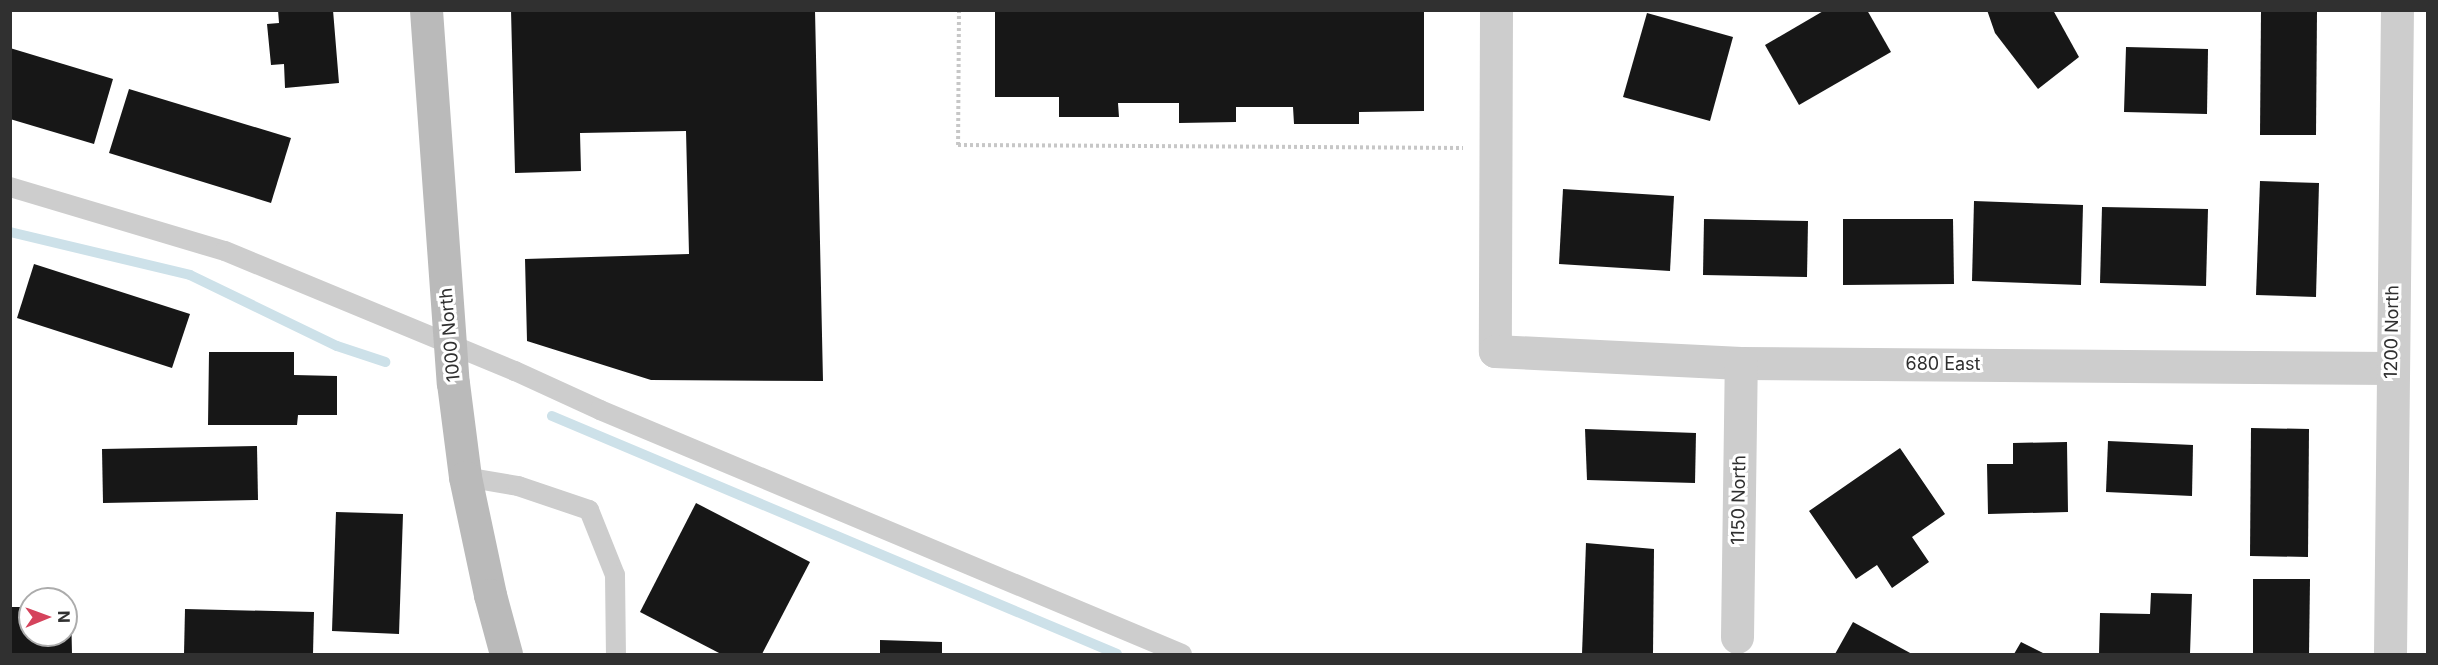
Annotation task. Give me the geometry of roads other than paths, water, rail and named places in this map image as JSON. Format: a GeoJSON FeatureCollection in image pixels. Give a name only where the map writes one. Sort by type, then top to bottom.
{"type":"FeatureCollection","features":[{"type":"Feature","properties":{"kind":"street","name":"1000 North"},"geometry":{"type":"LineString","coordinates":[[426,10],[450,346],[465,477],[490,595],[506,654]]}},
{"type":"Feature","properties":{"kind":"street","name":"680 East"},"geometry":{"type":"LineString","coordinates":[[1496,10],[1495,351],[1741,363],[2391,368]]}},
{"type":"Feature","properties":{"kind":"street","name":"1200 North"},"geometry":{"type":"LineString","coordinates":[[2390,654],[2391,368],[2397,10]]}},
{"type":"Feature","properties":{"kind":"street","name":"1150 North"},"geometry":{"type":"LineString","coordinates":[[1737,637],[1741,363]]}},
{"type":"Feature","properties":{"kind":"lane"},"geometry":{"type":"LineString","coordinates":[[10,187],[225,251],[515,371],[600,410],[1182,654]]}},
{"type":"Feature","properties":{"kind":"lane"},"geometry":{"type":"LineString","coordinates":[[465,477],[518,486],[589,510],[615,575],[616,654]]}},
{"type":"Feature","properties":{"kind":"waterway"},"geometry":{"type":"LineString","coordinates":[[10,232],[190,275],[337,346],[385,362]]}},
{"type":"Feature","properties":{"kind":"waterway"},"geometry":{"type":"LineString","coordinates":[[552,416],[1117,654]]}}]}
